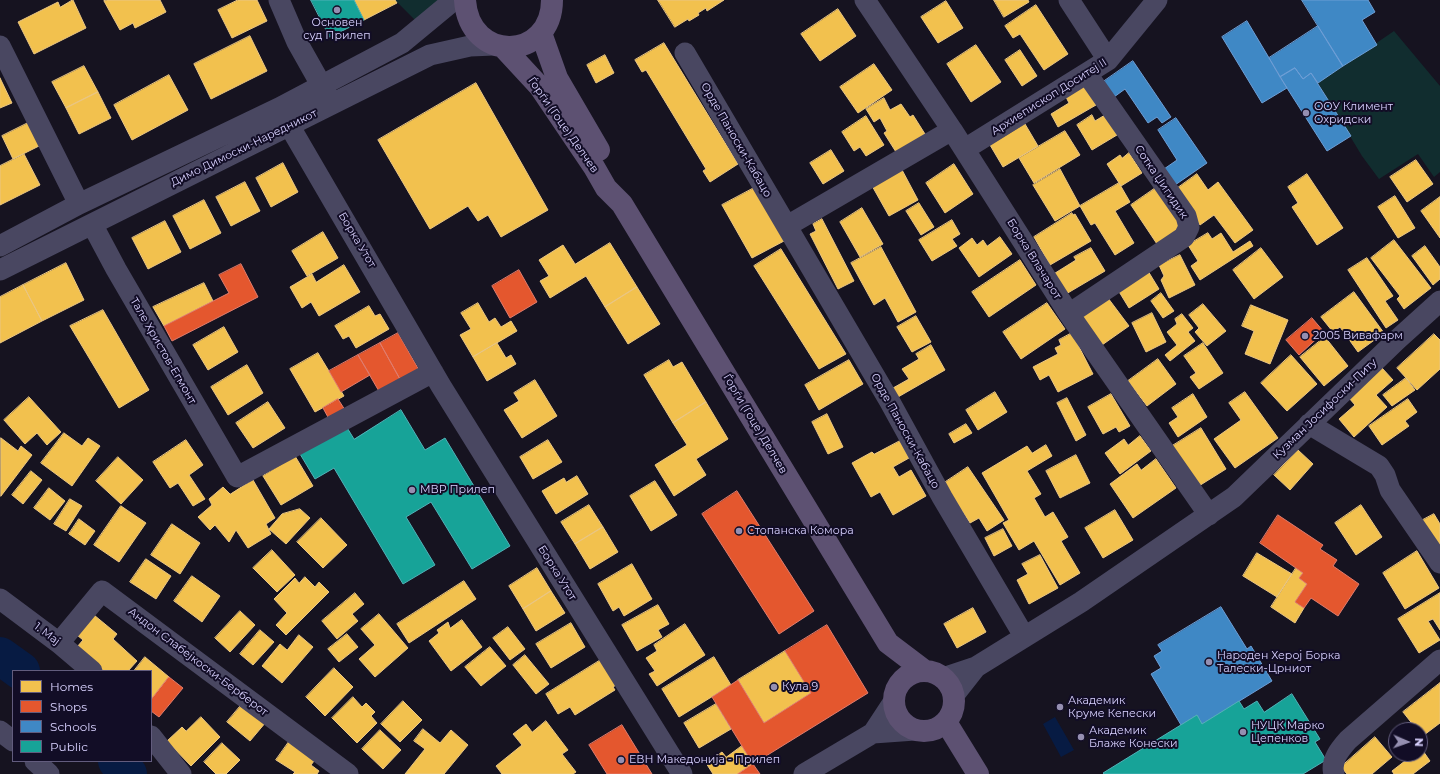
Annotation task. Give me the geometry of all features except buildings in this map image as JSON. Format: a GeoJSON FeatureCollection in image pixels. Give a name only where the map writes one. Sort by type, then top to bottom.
{"type":"FeatureCollection","features":[{"type":"Feature","properties":{"kind":"main road","name":"Ѓорѓи (Гоце) Делчев"},"geometry":{"type":"LineString","coordinates":[[465,0],[466,14],[472,27],[482,38],[498,46],[540,87],[594,167],[606,188],[622,204],[888,643],[941,681]]}},
{"type":"Feature","properties":{"kind":"main road"},"geometry":{"type":"LineString","coordinates":[[498,46],[517,46],[524,44],[541,33],[546,25],[554,2]]}},
{"type":"Feature","properties":{"kind":"main road","name":"Ѓорѓи (Гоце) Делчев"},"geometry":{"type":"LineString","coordinates":[[541,33],[556,78],[616,181],[622,204]]}},
{"type":"Feature","properties":{"kind":"main road","name":"Ѓорѓи (Гоце) Делчев"},"geometry":{"type":"LineString","coordinates":[[888,643],[895,696]]}},
{"type":"Feature","properties":{"kind":"main road"},"geometry":{"type":"LineString","coordinates":[[932,727],[954,706],[941,681],[916,672],[907,676],[895,696],[896,710],[900,718],[907,725],[932,727],[978,774]]}},
{"type":"Feature","properties":{"kind":"main road"},"geometry":{"type":"LineString","coordinates":[[932,727],[960,774]]}},
{"type":"Feature","properties":{"kind":"street"},"geometry":{"type":"LineString","coordinates":[[279,0],[297,42],[332,105]]}},
{"type":"Feature","properties":{"kind":"street","name":"Димо Димоски-Наредникот"},"geometry":{"type":"LineString","coordinates":[[0,246],[79,204],[279,108],[402,43],[454,0]]}},
{"type":"Feature","properties":{"kind":"street","name":"Борка Влачарот"},"geometry":{"type":"LineString","coordinates":[[864,0],[965,149],[1069,314],[1209,515]]}},
{"type":"Feature","properties":{"kind":"street"},"geometry":{"type":"LineString","coordinates":[[1069,0],[1108,60]]}},
{"type":"Feature","properties":{"kind":"street","name":"Архиепископ Доситеј II"},"geometry":{"type":"LineString","coordinates":[[965,149],[1108,60],[1157,0]]}},
{"type":"Feature","properties":{"kind":"street"},"geometry":{"type":"LineString","coordinates":[[0,46],[79,204]]}},
{"type":"Feature","properties":{"kind":"street","name":"Димо Димоски-Наредникот"},"geometry":{"type":"LineString","coordinates":[[0,270],[430,55],[470,46],[498,46]]}},
{"type":"Feature","properties":{"kind":"street","name":"Орде Паноски-Кабацо"},"geometry":{"type":"LineString","coordinates":[[685,53],[890,402],[942,497],[1024,636]]}},
{"type":"Feature","properties":{"kind":"street","name":"Сотка Џигидик"},"geometry":{"type":"LineString","coordinates":[[1069,314],[1184,237],[1189,227],[1186,216],[1087,74]]}},
{"type":"Feature","properties":{"kind":"street","name":"Борка Утот"},"geometry":{"type":"LineString","coordinates":[[279,108],[433,372],[682,774]]}},
{"type":"Feature","properties":{"kind":"street"},"geometry":{"type":"LineString","coordinates":[[787,226],[952,130]]}},
{"type":"Feature","properties":{"kind":"street","name":"Тале Христов-Егмонт"},"geometry":{"type":"LineString","coordinates":[[92,224],[116,269],[237,477],[433,372]]}},
{"type":"Feature","properties":{"kind":"street","name":"Кузман Јосифоски-Питу"},"geometry":{"type":"LineString","coordinates":[[941,681],[976,667],[1024,636],[1082,602],[1234,497],[1440,301]]}},
{"type":"Feature","properties":{"kind":"street"},"geometry":{"type":"LineString","coordinates":[[1309,424],[1378,466],[1385,475],[1390,490],[1440,563]]}},
{"type":"Feature","properties":{"kind":"street","name":"Андон Слабејкоски-Берберот"},"geometry":{"type":"LineString","coordinates":[[59,643],[102,591],[348,774]]}},
{"type":"Feature","properties":{"kind":"street","name":"1. Мај"},"geometry":{"type":"LineString","coordinates":[[0,599],[59,643],[91,670]]}},
{"type":"Feature","properties":{"kind":"street"},"geometry":{"type":"LineString","coordinates":[[1334,774],[1333,771],[1336,754],[1348,740],[1440,660]]}},
{"type":"Feature","properties":{"kind":"street"},"geometry":{"type":"LineString","coordinates":[[873,733],[895,696]]}},
{"type":"Feature","properties":{"kind":"street"},"geometry":{"type":"LineString","coordinates":[[804,774],[873,733],[932,727]]}},
{"type":"Feature","properties":{"kind":"street"},"geometry":{"type":"LineString","coordinates":[[0,731],[12,740]]}},
{"type":"Feature","properties":{"kind":"street"},"geometry":{"type":"LineString","coordinates":[[152,737],[181,774]]}},
{"type":"Feature","properties":{"kind":"street"},"geometry":{"type":"LineString","coordinates":[[36,762],[49,774]]}},
{"type":"Feature","properties":{"kind":"green space"},"geometry":{"type":"Polygon","coordinates":[[[395,0],[454,0],[422,27],[395,0]]]}},
{"type":"Feature","properties":{"kind":"green space"},"geometry":{"type":"Polygon","coordinates":[[[1394,31],[1440,86],[1440,172],[1434,177],[1418,154],[1379,179],[1362,156],[1318,83],[1394,31]]]}},
{"type":"Feature","properties":{"kind":"water"},"geometry":{"type":"Polygon","coordinates":[[[1055,717],[1074,750],[1061,757],[1043,724],[1055,717]]]}},
{"type":"Feature","properties":{"kind":"waterway"},"geometry":{"type":"LineString","coordinates":[[0,656],[20,670]]}},
{"type":"Feature","properties":{"kind":"waterway"},"geometry":{"type":"LineString","coordinates":[[118,762],[128,774]]}},
{"type":"Feature","properties":{"kind":"place","name":"Основен суд Прилеп"},"geometry":{"type":"Point","coordinates":[337,10]}},
{"type":"Feature","properties":{"kind":"place","name":"ООУ Климент Охридски"},"geometry":{"type":"Point","coordinates":[1306,113]}},
{"type":"Feature","properties":{"kind":"place","name":"2005 Вивафарм"},"geometry":{"type":"Point","coordinates":[1305,336]}},
{"type":"Feature","properties":{"kind":"place","name":"МВР Прилеп"},"geometry":{"type":"Point","coordinates":[412,490]}},
{"type":"Feature","properties":{"kind":"place","name":"Стопанска Комора"},"geometry":{"type":"Point","coordinates":[739,531]}},
{"type":"Feature","properties":{"kind":"place","name":"Народен Херој Борка Талески-Црниот"},"geometry":{"type":"Point","coordinates":[1209,662]}},
{"type":"Feature","properties":{"kind":"place","name":"Кула 9"},"geometry":{"type":"Point","coordinates":[774,687]}},
{"type":"Feature","properties":{"kind":"place","name":"Академик Круме Кепески"},"geometry":{"type":"Point","coordinates":[1060,707]}},
{"type":"Feature","properties":{"kind":"place","name":"НУЦК Марко Цепенков"},"geometry":{"type":"Point","coordinates":[1243,732]}},
{"type":"Feature","properties":{"kind":"place","name":"Академик Блаже Конески"},"geometry":{"type":"Point","coordinates":[1081,737]}},
{"type":"Feature","properties":{"kind":"place","name":"ЕВН Македонија - Прилеп"},"geometry":{"type":"Point","coordinates":[621,760]}}]}
